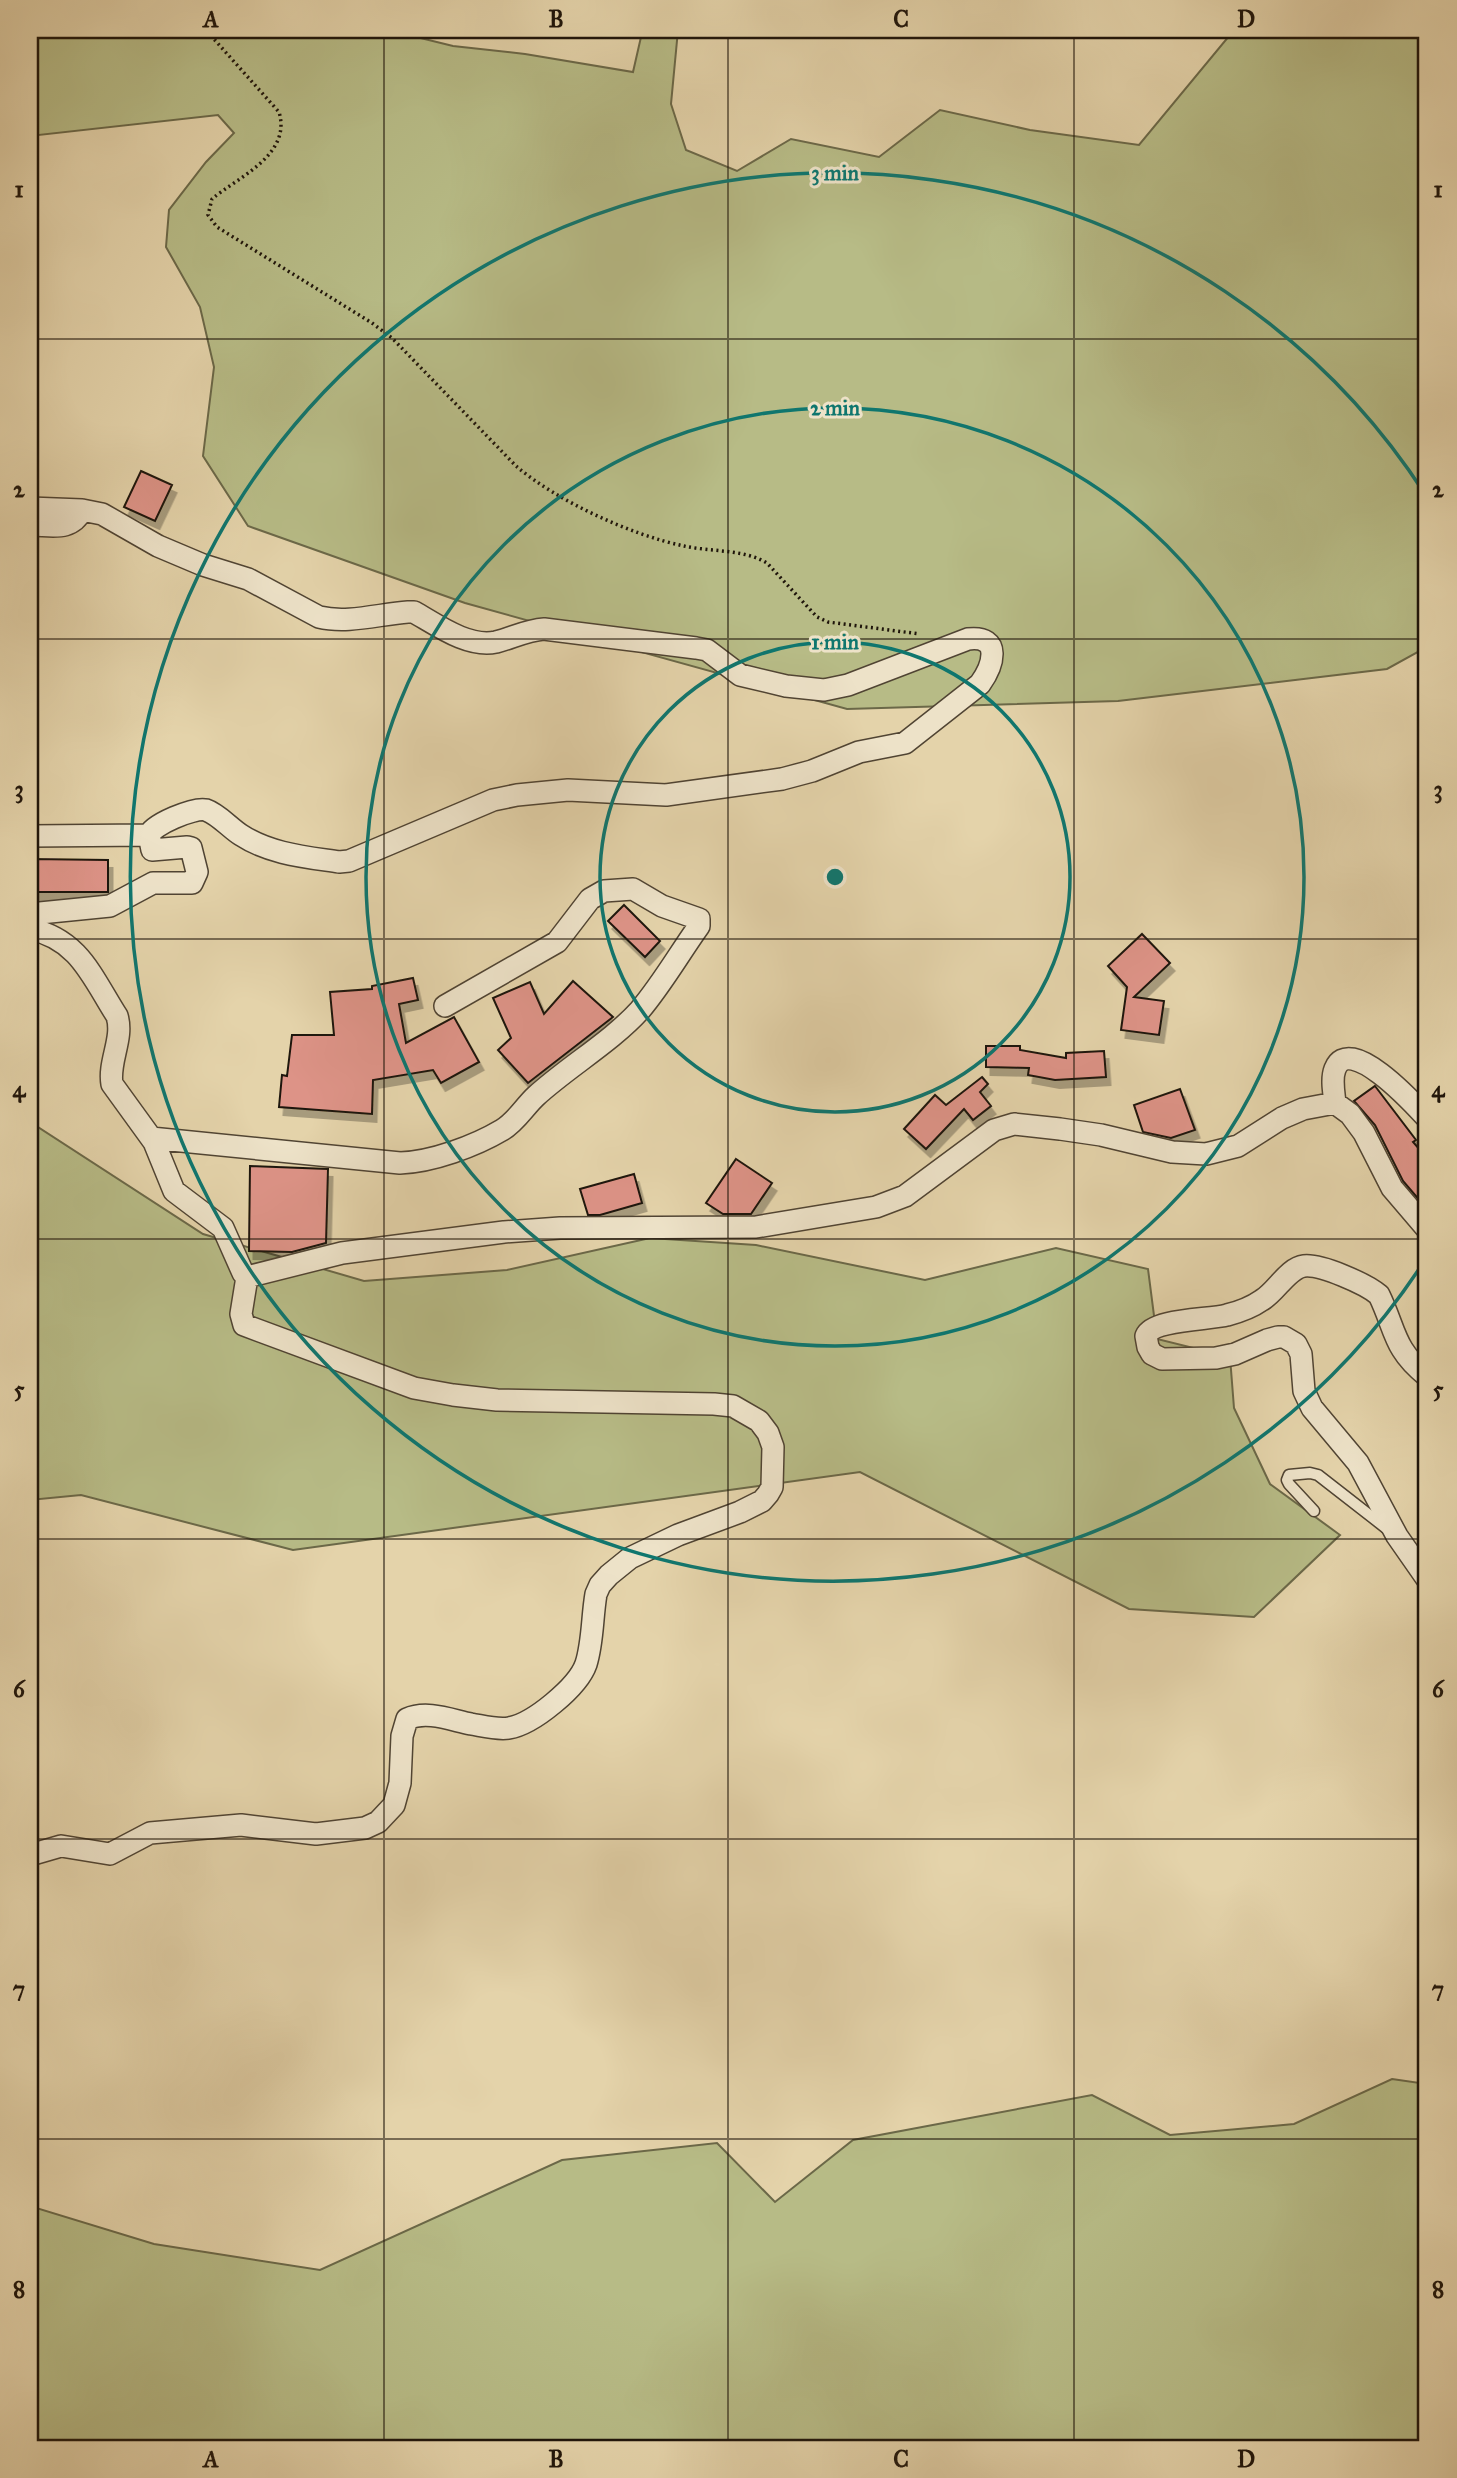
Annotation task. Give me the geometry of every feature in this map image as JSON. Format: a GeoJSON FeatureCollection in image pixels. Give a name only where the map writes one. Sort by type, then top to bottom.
{"type":"FeatureCollection","features":[{"type":"Feature","properties":{"kind":"street"},"geometry":{"type":"LineString","coordinates":[[30,508],[82,509],[102,514],[158,546],[203,565],[248,579],[319,617],[337,621],[414,612],[476,643],[494,642],[544,629],[696,648],[707,650],[740,675],[786,686],[824,690],[848,685],[968,639],[981,640],[992,650],[993,660],[990,671],[980,684],[912,739],[899,745],[859,752],[782,779],[666,795],[588,790],[517,795],[492,800],[349,861],[339,862],[276,851],[242,836],[205,810],[188,812],[153,828],[149,835],[152,850],[191,848],[197,872],[194,881],[188,885],[153,883],[110,906],[30,914]]}},
{"type":"Feature","properties":{"kind":"street"},"geometry":{"type":"LineString","coordinates":[[30,525],[67,526],[74,523],[82,509]]}},
{"type":"Feature","properties":{"kind":"street"},"geometry":{"type":"LineString","coordinates":[[30,836],[149,835]]}},
{"type":"Feature","properties":{"kind":"street"},"geometry":{"type":"LineString","coordinates":[[151,1138],[400,1163],[434,1158],[480,1140],[506,1127],[537,1095],[634,1016],[652,995],[699,926],[699,919],[663,906],[632,889],[604,891],[590,899],[557,943],[445,1006]]}},
{"type":"Feature","properties":{"kind":"street"},"geometry":{"type":"LineString","coordinates":[[30,929],[57,938],[74,950],[117,1016],[119,1026],[111,1080],[114,1088],[151,1138],[173,1191],[223,1228],[247,1277]]}},
{"type":"Feature","properties":{"kind":"street"},"geometry":{"type":"LineString","coordinates":[[1335,1103],[1334,1072],[1337,1065],[1351,1059],[1363,1062],[1385,1077],[1427,1118]]}},
{"type":"Feature","properties":{"kind":"street"},"geometry":{"type":"LineString","coordinates":[[247,1277],[342,1253],[531,1229],[637,1226],[723,1228],[781,1224],[876,1207],[905,1196],[994,1130],[1006,1125],[1081,1132],[1172,1152],[1206,1154],[1238,1146],[1282,1118],[1303,1109],[1335,1103],[1350,1114],[1364,1133],[1392,1188],[1427,1229]]}},
{"type":"Feature","properties":{"kind":"street"},"geometry":{"type":"LineString","coordinates":[[1427,1376],[1408,1359],[1399,1346],[1379,1295],[1337,1274],[1312,1266],[1298,1268],[1263,1300],[1250,1307],[1216,1318],[1166,1324],[1151,1329],[1146,1336],[1152,1354],[1162,1359],[1216,1358],[1236,1354],[1278,1337],[1284,1337],[1296,1344],[1301,1354],[1304,1391],[1312,1408],[1358,1463],[1397,1536],[1427,1579]]}},
{"type":"Feature","properties":{"kind":"street"},"geometry":{"type":"LineString","coordinates":[[30,1855],[61,1846],[110,1854],[143,1835],[159,1832],[241,1825],[316,1835],[365,1828],[378,1822],[394,1805],[397,1795],[402,1736],[407,1719],[432,1716],[497,1728],[523,1723],[578,1681],[588,1655],[596,1594],[609,1574],[630,1558],[678,1535],[762,1501],[772,1487],[773,1447],[768,1433],[759,1421],[733,1406],[496,1400],[414,1388],[244,1325],[241,1314],[247,1277]]}},
{"type":"Feature","properties":{"kind":"lane"},"geometry":{"type":"LineString","coordinates":[[1314,1511],[1289,1484],[1289,1475],[1318,1475],[1397,1536]]}},
{"type":"Feature","properties":{"kind":"path"},"geometry":{"type":"LineString","coordinates":[[209,30],[212,38],[279,112],[282,127],[264,160],[212,199],[208,215],[217,226],[382,331],[533,480],[643,536],[703,550],[759,558],[768,563],[817,617],[828,622],[923,634]]}},
{"type":"Feature","properties":{"kind":"green space"},"geometry":{"type":"Polygon","coordinates":[[[30,30],[388,30],[453,46],[525,54],[633,72],[641,37],[617,30],[678,30],[671,104],[686,150],[737,171],[791,139],[879,157],[940,110],[1030,130],[1139,145],[1234,30],[1427,30],[1427,647],[1387,669],[1118,701],[847,709],[465,603],[248,526],[203,456],[214,367],[200,307],[166,247],[169,210],[206,162],[234,133],[218,115],[30,136],[30,30]]]}},
{"type":"Feature","properties":{"kind":"green space"},"geometry":{"type":"Polygon","coordinates":[[[30,1112],[38,1127],[203,1234],[364,1281],[507,1270],[650,1238],[756,1245],[925,1280],[1056,1248],[1148,1269],[1157,1339],[1230,1357],[1234,1408],[1270,1484],[1340,1535],[1254,1617],[1129,1609],[860,1472],[293,1550],[81,1495],[30,1500],[30,1112]]]}},
{"type":"Feature","properties":{"kind":"green space"},"geometry":{"type":"Polygon","coordinates":[[[1392,2079],[1427,2084],[1427,2448],[30,2448],[30,2206],[154,2244],[320,2270],[562,2160],[717,2143],[775,2202],[853,2140],[1092,2095],[1170,2135],[1294,2124],[1392,2079]]]}},
{"type":"Feature","properties":{"kind":"building"},"geometry":{"type":"Polygon","coordinates":[[[141,471],[172,485],[155,521],[124,507],[141,471]]]}},
{"type":"Feature","properties":{"kind":"building"},"geometry":{"type":"Polygon","coordinates":[[[30,859],[108,860],[108,892],[30,892],[30,859]]]}},
{"type":"Feature","properties":{"kind":"building"},"geometry":{"type":"Polygon","coordinates":[[[624,905],[660,941],[645,957],[608,921],[624,905]]]}},
{"type":"Feature","properties":{"kind":"building"},"geometry":{"type":"Polygon","coordinates":[[[1142,934],[1170,963],[1134,997],[1164,1001],[1159,1035],[1121,1030],[1127,987],[1108,966],[1142,934]]]}},
{"type":"Feature","properties":{"kind":"building"},"geometry":{"type":"Polygon","coordinates":[[[413,978],[418,1000],[399,1004],[406,1043],[454,1017],[479,1062],[441,1083],[433,1070],[373,1080],[372,1114],[279,1107],[282,1075],[287,1076],[292,1035],[334,1035],[330,992],[372,989],[372,986],[413,978]]]}},
{"type":"Feature","properties":{"kind":"building"},"geometry":{"type":"Polygon","coordinates":[[[573,981],[613,1017],[528,1083],[498,1050],[511,1038],[493,998],[530,982],[544,1014],[573,981]]]}},
{"type":"Feature","properties":{"kind":"building"},"geometry":{"type":"Polygon","coordinates":[[[986,1046],[1020,1046],[1020,1050],[1066,1058],[1066,1053],[1104,1051],[1106,1077],[1055,1080],[1028,1075],[1029,1068],[986,1067],[986,1046]]]}},
{"type":"Feature","properties":{"kind":"building"},"geometry":{"type":"Polygon","coordinates":[[[982,1077],[988,1084],[980,1092],[991,1106],[973,1120],[964,1109],[926,1149],[904,1129],[935,1095],[946,1105],[982,1077]]]}},
{"type":"Feature","properties":{"kind":"building"},"geometry":{"type":"Polygon","coordinates":[[[1375,1086],[1427,1158],[1427,1209],[1403,1181],[1375,1125],[1354,1101],[1375,1086]]]}},
{"type":"Feature","properties":{"kind":"building"},"geometry":{"type":"Polygon","coordinates":[[[1180,1089],[1195,1130],[1171,1138],[1143,1132],[1134,1105],[1180,1089]]]}},
{"type":"Feature","properties":{"kind":"building"},"geometry":{"type":"Polygon","coordinates":[[[736,1159],[772,1183],[751,1214],[723,1214],[706,1203],[736,1159]]]}},
{"type":"Feature","properties":{"kind":"building"},"geometry":{"type":"Polygon","coordinates":[[[250,1166],[328,1169],[326,1243],[292,1252],[249,1251],[250,1166]]]}},
{"type":"Feature","properties":{"kind":"building"},"geometry":{"type":"Polygon","coordinates":[[[634,1174],[642,1203],[600,1215],[588,1215],[580,1189],[634,1174]]]}}]}
